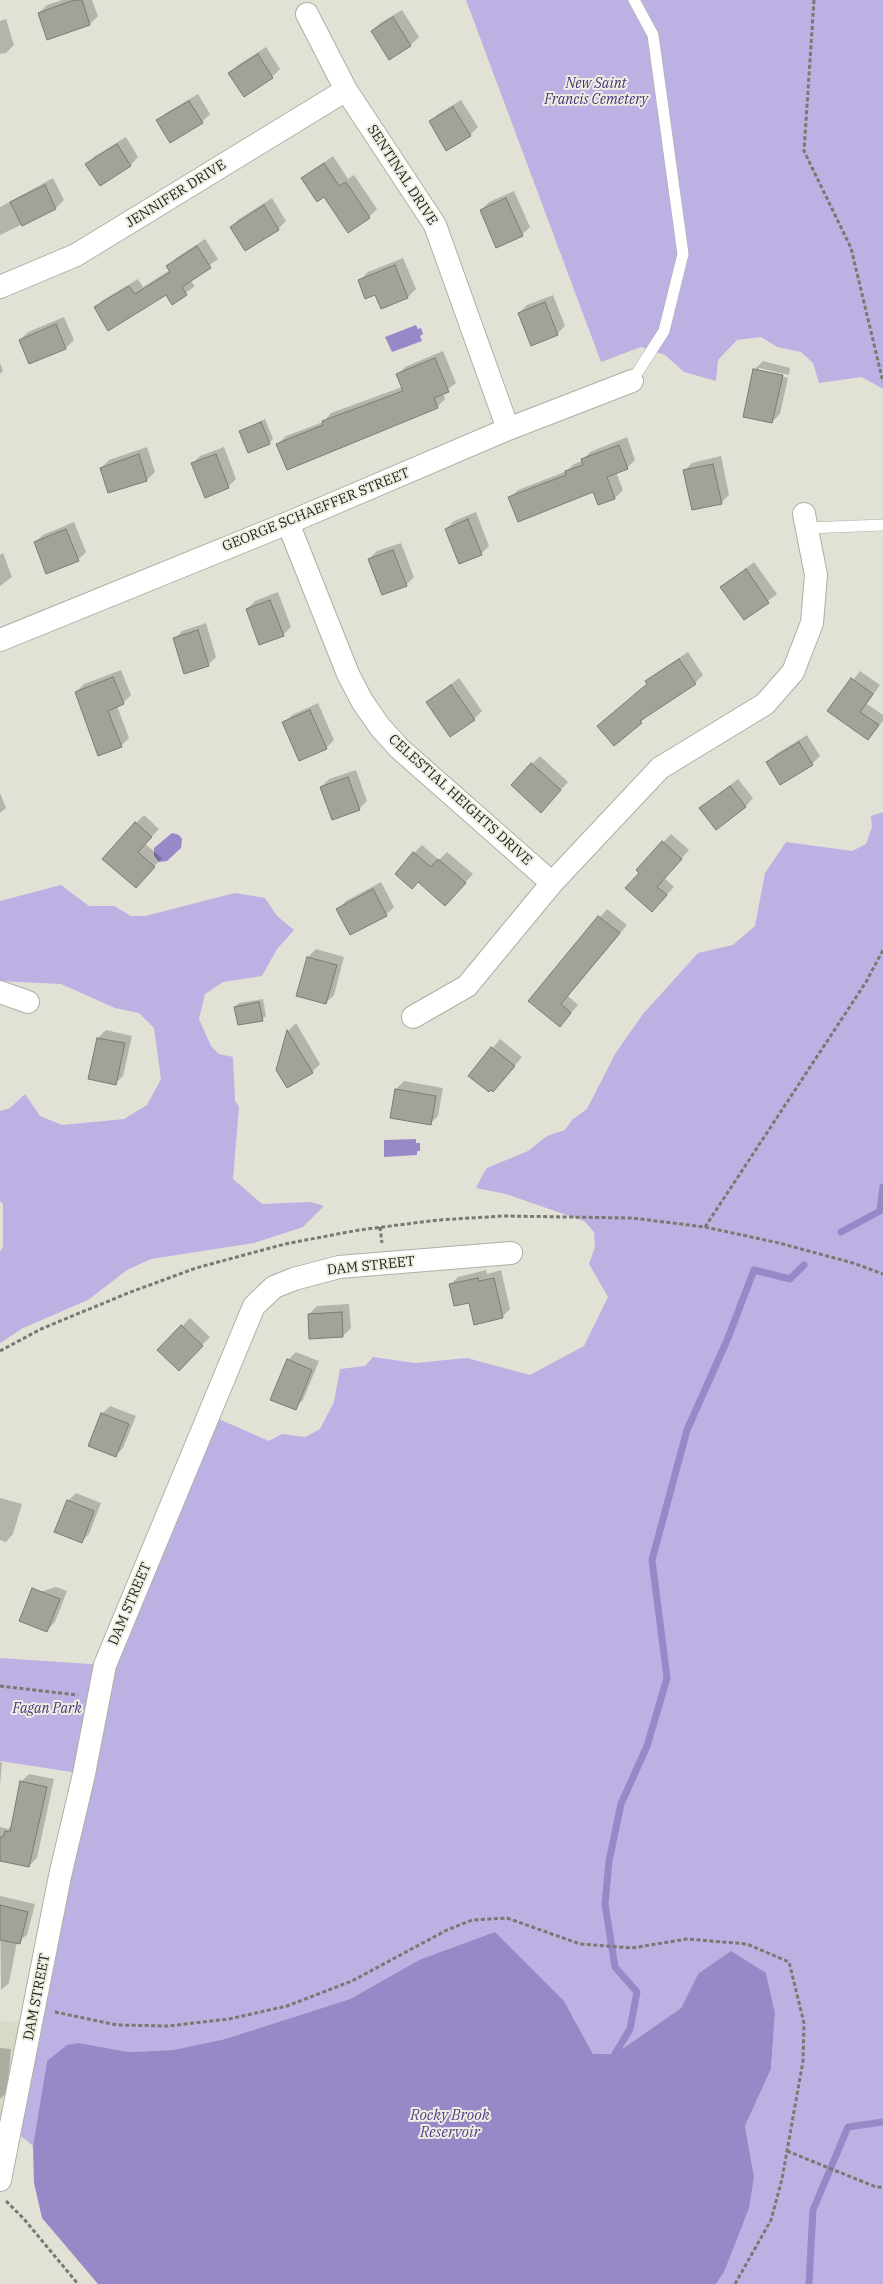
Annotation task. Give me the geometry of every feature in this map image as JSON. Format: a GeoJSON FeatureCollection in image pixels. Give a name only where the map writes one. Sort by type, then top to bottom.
{"type":"FeatureCollection","features":[{"type":"Feature","properties":{"kind":"street","name":"SENTINAL DRIVE"},"geometry":{"type":"LineString","coordinates":[[307,14],[346,90],[435,225],[508,429]]}},
{"type":"Feature","properties":{"kind":"street","name":"JENNIFER DRIVE"},"geometry":{"type":"LineString","coordinates":[[0,287],[76,255],[346,90]]}},
{"type":"Feature","properties":{"kind":"street","name":"GEORGE SCHAEFFER STREET"},"geometry":{"type":"LineString","coordinates":[[0,640],[288,523],[508,429],[632,381]]}},
{"type":"Feature","properties":{"kind":"street"},"geometry":{"type":"LineString","coordinates":[[413,1017],[467,986],[552,883],[660,768],[765,704],[793,672],[812,623],[816,575],[805,521]]}},
{"type":"Feature","properties":{"kind":"street","name":"CELESTIAL HEIGHTS DRIVE"},"geometry":{"type":"LineString","coordinates":[[288,523],[348,674],[380,727],[400,749],[552,883]]}},
{"type":"Feature","properties":{"kind":"street"},"geometry":{"type":"LineString","coordinates":[[0,992],[28,1002]]}},
{"type":"Feature","properties":{"kind":"street","name":"DAM STREET"},"geometry":{"type":"LineString","coordinates":[[0,2180],[60,1876],[108,1656],[177,1496],[254,1306],[274,1287],[294,1279],[339,1267],[511,1253]]}},
{"type":"Feature","properties":{"kind":"lane"},"geometry":{"type":"LineString","coordinates":[[632,381],[664,332],[682,254],[653,35],[634,0]]}},
{"type":"Feature","properties":{"kind":"lane"},"geometry":{"type":"LineString","coordinates":[[805,521],[883,525]]}},
{"type":"Feature","properties":{"kind":"path"},"geometry":{"type":"LineString","coordinates":[[814,0],[804,151],[851,248],[883,382]]}},
{"type":"Feature","properties":{"kind":"path"},"geometry":{"type":"LineString","coordinates":[[704,1227],[866,982],[883,950]]}},
{"type":"Feature","properties":{"kind":"path"},"geometry":{"type":"LineString","coordinates":[[779,1243],[853,1263],[883,1274]]}},
{"type":"Feature","properties":{"kind":"path"},"geometry":{"type":"LineString","coordinates":[[0,1686],[44,1693],[99,1697]]}},
{"type":"Feature","properties":{"kind":"path"},"geometry":{"type":"LineString","coordinates":[[35,2008],[117,2025],[168,2026],[229,2019],[286,2006],[352,1981],[420,1947],[448,1930],[472,1920],[507,1918],[580,1944],[632,1948],[687,1939],[747,1944],[789,1962],[804,2023],[803,2061],[782,2178],[770,2220],[735,2284]]}},
{"type":"Feature","properties":{"kind":"path"},"geometry":{"type":"LineString","coordinates":[[787,2151],[876,2187],[883,2187]]}},
{"type":"Feature","properties":{"kind":"path"},"geometry":{"type":"LineString","coordinates":[[0,2195],[24,2219],[78,2284]]}},
{"type":"Feature","properties":{"kind":"shaded area"},"geometry":{"type":"Polygon","coordinates":[[[0,2021],[30,2023],[0,2186],[0,2021]]]}},
{"type":"Feature","properties":{"kind":"green space","name":"New Saint Francis Cemetery"},"geometry":{"type":"Polygon","coordinates":[[[466,0],[883,0],[883,389],[862,377],[819,383],[813,363],[801,352],[777,347],[761,337],[737,340],[718,360],[716,381],[684,372],[665,355],[641,347],[601,362],[466,0]]]}},
{"type":"Feature","properties":{"kind":"green space","name":"Fagan Park"},"geometry":{"type":"Polygon","coordinates":[[[883,812],[883,2284],[716,2284],[724,2272],[754,2175],[745,2126],[771,2069],[775,2013],[766,1973],[698,1974],[681,2008],[615,2054],[593,2054],[564,2001],[419,1960],[350,1999],[225,2039],[173,2050],[129,2052],[79,2043],[47,2061],[33,2146],[21,2136],[30,2023],[84,1774],[0,1761],[0,1658],[105,1665],[214,1417],[269,1441],[282,1434],[305,1437],[320,1429],[334,1402],[340,1369],[365,1366],[373,1357],[415,1363],[467,1358],[530,1375],[584,1346],[608,1297],[589,1264],[595,1247],[594,1232],[584,1221],[506,1194],[476,1188],[483,1174],[487,1168],[528,1151],[547,1136],[565,1130],[572,1120],[587,1109],[615,1054],[643,1014],[698,953],[733,945],[755,926],[765,873],[786,842],[852,851],[866,844],[872,827],[871,816],[883,812]]]}},
{"type":"Feature","properties":{"kind":"green space"},"geometry":{"type":"Polygon","coordinates":[[[61,885],[89,906],[114,906],[131,916],[145,916],[235,893],[265,898],[277,916],[294,930],[277,949],[262,976],[223,982],[205,994],[199,1019],[211,1046],[219,1054],[233,1057],[235,1101],[239,1107],[233,1179],[262,1204],[311,1202],[324,1206],[303,1227],[254,1243],[151,1259],[127,1270],[88,1300],[23,1328],[0,1343],[0,1251],[3,1247],[3,1204],[0,1201],[0,1111],[10,1108],[25,1094],[40,1116],[62,1125],[124,1119],[147,1105],[161,1079],[154,1028],[139,1013],[115,1008],[61,984],[0,981],[0,901],[61,885]]]}},
{"type":"Feature","properties":{"kind":"water"},"geometry":{"type":"Polygon","coordinates":[[[416,325],[418,329],[421,328],[423,334],[420,336],[422,341],[392,352],[385,337],[416,325]]]}},
{"type":"Feature","properties":{"kind":"water"},"geometry":{"type":"Polygon","coordinates":[[[172,833],[179,835],[182,839],[181,848],[167,861],[159,862],[154,856],[154,848],[172,833]]]}},
{"type":"Feature","properties":{"kind":"water"},"geometry":{"type":"Polygon","coordinates":[[[416,1139],[416,1143],[420,1143],[420,1151],[417,1151],[417,1155],[384,1157],[384,1140],[416,1139]]]}},
{"type":"Feature","properties":{"kind":"water","name":"Rocky Brook Reservoir"},"geometry":{"type":"Polygon","coordinates":[[[495,1932],[564,2001],[593,2054],[615,2054],[681,2008],[698,1974],[731,1951],[766,1973],[775,2013],[771,2069],[745,2126],[754,2176],[749,2208],[724,2272],[716,2284],[98,2284],[42,2218],[34,2183],[33,2146],[47,2061],[67,2045],[79,2043],[129,2052],[173,2050],[225,2039],[350,1999],[419,1960],[495,1932]]]}},
{"type":"Feature","properties":{"kind":"building"},"geometry":{"type":"Polygon","coordinates":[[[74,0],[82,0],[90,25],[47,40],[38,13],[74,0]]]}},
{"type":"Feature","properties":{"kind":"building"},"geometry":{"type":"Polygon","coordinates":[[[393,17],[411,46],[389,60],[371,31],[393,17]]]}},
{"type":"Feature","properties":{"kind":"building"},"geometry":{"type":"Polygon","coordinates":[[[258,54],[273,78],[244,97],[228,73],[258,54]]]}},
{"type":"Feature","properties":{"kind":"building"},"geometry":{"type":"Polygon","coordinates":[[[189,101],[203,123],[170,143],[156,120],[189,101]]]}},
{"type":"Feature","properties":{"kind":"building"},"geometry":{"type":"Polygon","coordinates":[[[453,107],[471,136],[446,151],[429,121],[453,107]]]}},
{"type":"Feature","properties":{"kind":"building"},"geometry":{"type":"Polygon","coordinates":[[[117,144],[131,166],[100,186],[85,164],[117,144]]]}},
{"type":"Feature","properties":{"kind":"building"},"geometry":{"type":"Polygon","coordinates":[[[324,163],[339,186],[346,182],[370,218],[348,233],[324,197],[317,202],[301,178],[324,163]]]}},
{"type":"Feature","properties":{"kind":"building"},"geometry":{"type":"Polygon","coordinates":[[[45,185],[56,209],[22,226],[10,202],[45,185]]]}},
{"type":"Feature","properties":{"kind":"building"},"geometry":{"type":"Polygon","coordinates":[[[506,198],[523,236],[496,248],[480,210],[506,198]]]}},
{"type":"Feature","properties":{"kind":"building"},"geometry":{"type":"Polygon","coordinates":[[[264,205],[279,230],[245,251],[230,227],[264,205]]]}},
{"type":"Feature","properties":{"kind":"building"},"geometry":{"type":"Polygon","coordinates":[[[197,246],[211,268],[182,287],[187,295],[172,305],[166,295],[108,331],[94,307],[129,286],[135,294],[170,272],[166,266],[197,246]]]}},
{"type":"Feature","properties":{"kind":"building"},"geometry":{"type":"Polygon","coordinates":[[[395,265],[408,298],[381,309],[375,295],[365,299],[358,280],[395,265]]]}},
{"type":"Feature","properties":{"kind":"building"},"geometry":{"type":"Polygon","coordinates":[[[545,302],[558,335],[531,346],[518,313],[545,302]]]}},
{"type":"Feature","properties":{"kind":"building"},"geometry":{"type":"Polygon","coordinates":[[[56,324],[66,349],[29,364],[19,340],[56,324]]]}},
{"type":"Feature","properties":{"kind":"building"},"geometry":{"type":"Polygon","coordinates":[[[435,358],[449,392],[434,398],[438,408],[287,470],[276,444],[323,425],[322,421],[403,391],[396,374],[435,358]]]}},
{"type":"Feature","properties":{"kind":"building"},"geometry":{"type":"Polygon","coordinates":[[[753,369],[783,375],[772,423],[743,417],[753,369]]]}},
{"type":"Feature","properties":{"kind":"building"},"geometry":{"type":"Polygon","coordinates":[[[261,422],[270,444],[248,453],[239,431],[261,422]]]}},
{"type":"Feature","properties":{"kind":"building"},"geometry":{"type":"Polygon","coordinates":[[[619,445],[628,469],[607,477],[615,499],[598,505],[593,492],[518,522],[508,497],[566,475],[565,471],[583,465],[581,459],[619,445]]]}},
{"type":"Feature","properties":{"kind":"building"},"geometry":{"type":"Polygon","coordinates":[[[139,454],[147,481],[108,493],[100,468],[139,454]]]}},
{"type":"Feature","properties":{"kind":"building"},"geometry":{"type":"Polygon","coordinates":[[[216,454],[229,488],[205,498],[191,463],[216,454]]]}},
{"type":"Feature","properties":{"kind":"building"},"geometry":{"type":"Polygon","coordinates":[[[713,464],[722,504],[692,510],[683,470],[713,464]]]}},
{"type":"Feature","properties":{"kind":"building"},"geometry":{"type":"Polygon","coordinates":[[[468,519],[482,555],[459,564],[445,529],[468,519]]]}},
{"type":"Feature","properties":{"kind":"building"},"geometry":{"type":"Polygon","coordinates":[[[66,529],[79,561],[46,574],[34,542],[66,529]]]}},
{"type":"Feature","properties":{"kind":"building"},"geometry":{"type":"Polygon","coordinates":[[[393,550],[407,586],[382,595],[368,559],[393,550]]]}},
{"type":"Feature","properties":{"kind":"building"},"geometry":{"type":"Polygon","coordinates":[[[746,569],[769,603],[744,620],[720,587],[746,569]]]}},
{"type":"Feature","properties":{"kind":"building"},"geometry":{"type":"Polygon","coordinates":[[[270,600],[284,636],[259,645],[246,609],[270,600]]]}},
{"type":"Feature","properties":{"kind":"building"},"geometry":{"type":"Polygon","coordinates":[[[198,630],[209,666],[184,674],[173,638],[198,630]]]}},
{"type":"Feature","properties":{"kind":"building"},"geometry":{"type":"Polygon","coordinates":[[[679,659],[696,684],[640,721],[642,723],[614,746],[597,726],[647,684],[645,681],[679,659]]]}},
{"type":"Feature","properties":{"kind":"building"},"geometry":{"type":"Polygon","coordinates":[[[113,677],[124,704],[108,711],[122,747],[98,756],[75,692],[113,677]]]}},
{"type":"Feature","properties":{"kind":"building"},"geometry":{"type":"Polygon","coordinates":[[[851,678],[873,694],[860,712],[879,725],[868,740],[827,711],[851,678]]]}},
{"type":"Feature","properties":{"kind":"building"},"geometry":{"type":"Polygon","coordinates":[[[451,685],[475,720],[450,737],[426,702],[451,685]]]}},
{"type":"Feature","properties":{"kind":"building"},"geometry":{"type":"Polygon","coordinates":[[[310,710],[327,749],[299,761],[282,722],[310,710]]]}},
{"type":"Feature","properties":{"kind":"building"},"geometry":{"type":"Polygon","coordinates":[[[799,742],[813,765],[780,785],[766,762],[799,742]]]}},
{"type":"Feature","properties":{"kind":"building"},"geometry":{"type":"Polygon","coordinates":[[[531,763],[561,790],[541,813],[511,785],[531,763]]]}},
{"type":"Feature","properties":{"kind":"building"},"geometry":{"type":"Polygon","coordinates":[[[348,777],[360,810],[332,820],[320,787],[348,777]]]}},
{"type":"Feature","properties":{"kind":"building"},"geometry":{"type":"Polygon","coordinates":[[[730,786],[746,807],[716,830],[699,808],[730,786]]]}},
{"type":"Feature","properties":{"kind":"building"},"geometry":{"type":"Polygon","coordinates":[[[135,822],[152,837],[138,852],[155,867],[136,888],[102,859],[135,822]]]}},
{"type":"Feature","properties":{"kind":"building"},"geometry":{"type":"Polygon","coordinates":[[[662,841],[682,859],[657,887],[667,895],[652,912],[625,888],[639,873],[636,870],[662,841]]]}},
{"type":"Feature","properties":{"kind":"building"},"geometry":{"type":"Polygon","coordinates":[[[413,852],[431,867],[438,859],[466,883],[445,906],[418,882],[412,889],[395,874],[413,852]]]}},
{"type":"Feature","properties":{"kind":"building"},"geometry":{"type":"Polygon","coordinates":[[[373,889],[387,916],[350,935],[336,909],[373,889]]]}},
{"type":"Feature","properties":{"kind":"building"},"geometry":{"type":"Polygon","coordinates":[[[598,916],[620,933],[561,1004],[571,1013],[560,1027],[528,1001],[598,916]]]}},
{"type":"Feature","properties":{"kind":"building"},"geometry":{"type":"Polygon","coordinates":[[[307,957],[337,965],[326,1004],[296,996],[307,957]]]}},
{"type":"Feature","properties":{"kind":"building"},"geometry":{"type":"Polygon","coordinates":[[[259,1002],[263,1021],[238,1025],[234,1007],[259,1002]]]}},
{"type":"Feature","properties":{"kind":"building"},"geometry":{"type":"Polygon","coordinates":[[[287,1030],[313,1073],[287,1088],[276,1070],[287,1030]]]}},
{"type":"Feature","properties":{"kind":"building"},"geometry":{"type":"Polygon","coordinates":[[[97,1038],[125,1043],[116,1085],[88,1079],[97,1038]]]}},
{"type":"Feature","properties":{"kind":"building"},"geometry":{"type":"Polygon","coordinates":[[[491,1047],[515,1066],[493,1092],[491,1090],[489,1092],[468,1076],[491,1047]]]}},
{"type":"Feature","properties":{"kind":"building"},"geometry":{"type":"Polygon","coordinates":[[[395,1089],[436,1096],[431,1125],[390,1118],[395,1089]]]}},
{"type":"Feature","properties":{"kind":"building"},"geometry":{"type":"Polygon","coordinates":[[[478,1278],[479,1281],[494,1278],[503,1318],[474,1325],[469,1303],[454,1306],[449,1284],[478,1278]]]}},
{"type":"Feature","properties":{"kind":"building"},"geometry":{"type":"Polygon","coordinates":[[[342,1312],[343,1337],[309,1339],[308,1314],[342,1312]]]}},
{"type":"Feature","properties":{"kind":"building"},"geometry":{"type":"Polygon","coordinates":[[[181,1325],[203,1346],[179,1371],[157,1350],[181,1325]]]}},
{"type":"Feature","properties":{"kind":"building"},"geometry":{"type":"Polygon","coordinates":[[[287,1359],[312,1370],[296,1410],[270,1400],[287,1359]]]}},
{"type":"Feature","properties":{"kind":"building"},"geometry":{"type":"Polygon","coordinates":[[[101,1413],[129,1424],[116,1457],[88,1446],[101,1413]]]}},
{"type":"Feature","properties":{"kind":"building"},"geometry":{"type":"Polygon","coordinates":[[[67,1500],[94,1511],[82,1543],[54,1532],[67,1500]]]}},
{"type":"Feature","properties":{"kind":"building"},"geometry":{"type":"Polygon","coordinates":[[[32,1588],[60,1599],[47,1632],[19,1621],[32,1588]]]}},
{"type":"Feature","properties":{"kind":"building"},"geometry":{"type":"Polygon","coordinates":[[[20,1781],[47,1787],[29,1867],[0,1861],[0,1837],[3,1837],[5,1831],[10,1832],[20,1781]]]}},
{"type":"Feature","properties":{"kind":"building"},"geometry":{"type":"Polygon","coordinates":[[[0,1905],[28,1912],[20,1944],[0,1940],[0,1905]]]}},
{"type":"Feature","properties":{"kind":"waterway"},"geometry":{"type":"LineString","coordinates":[[841,1232],[880,1211],[883,1187]]}},
{"type":"Feature","properties":{"kind":"waterway"},"geometry":{"type":"LineString","coordinates":[[615,2054],[630,2029],[637,1992],[615,1967],[605,1904],[609,1861],[621,1804],[647,1746],[667,1678],[652,1560],[687,1430],[728,1338],[754,1270],[790,1279],[804,1265]]}},
{"type":"Feature","properties":{"kind":"waterway"},"geometry":{"type":"LineString","coordinates":[[809,2284],[813,2210],[848,2127],[883,2122]]}}]}
